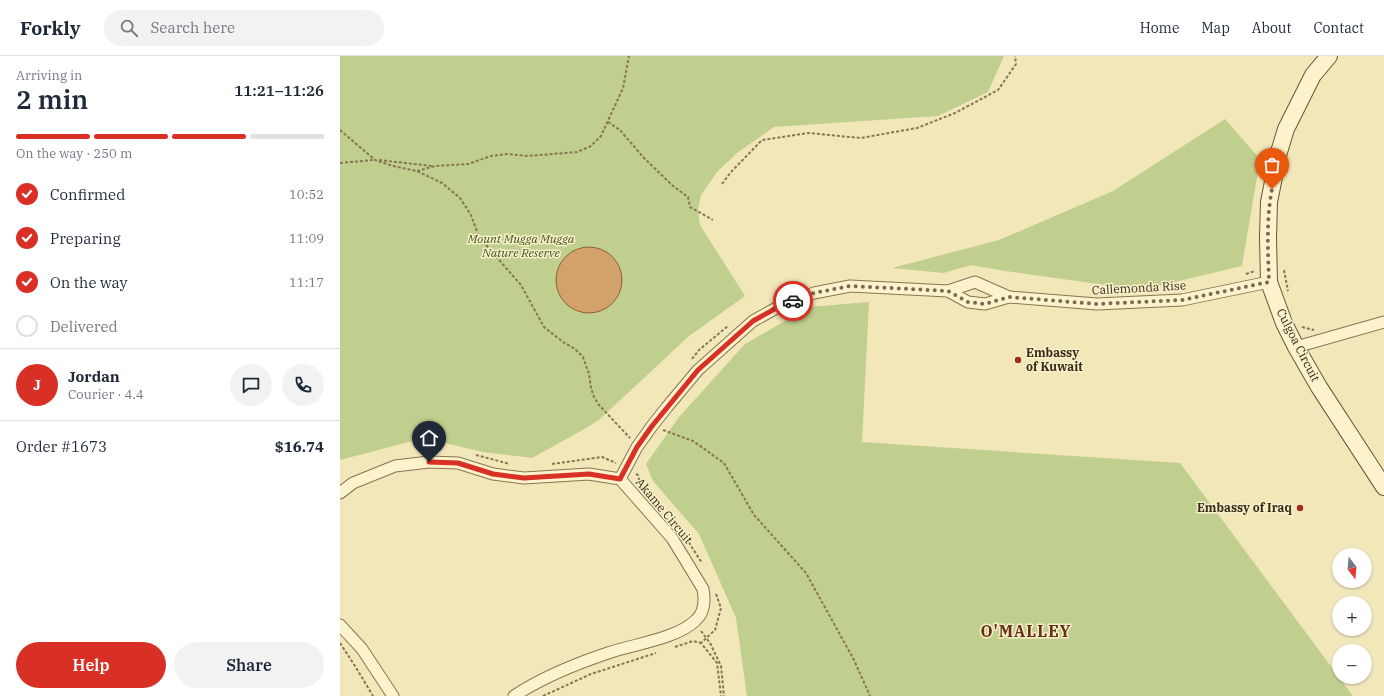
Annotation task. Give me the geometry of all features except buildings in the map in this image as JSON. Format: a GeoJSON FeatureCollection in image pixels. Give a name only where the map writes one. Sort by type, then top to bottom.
{"type":"FeatureCollection","features":[{"type":"Feature","properties":{"kind":"street","name":"Culgoa Circuit"},"geometry":{"type":"LineString","coordinates":[[1329,56],[1313,75],[1286,129],[1279,152],[1269,202],[1269,276],[1284,323],[1296,347],[1319,387],[1384,487]]}},
{"type":"Feature","properties":{"kind":"street","name":"Callemonda Rise"},"geometry":{"type":"LineString","coordinates":[[948,291],[968,302],[985,304],[1009,297],[1097,304],[1182,300],[1269,276]]}},
{"type":"Feature","properties":{"kind":"street","name":"Callemonda Rise"},"geometry":{"type":"LineString","coordinates":[[620,479],[637,447],[652,426],[698,370],[753,321],[780,306],[814,293],[850,286],[948,291],[975,282],[1009,297]]}},
{"type":"Feature","properties":{"kind":"street"},"geometry":{"type":"LineString","coordinates":[[1296,347],[1384,322]]}},
{"type":"Feature","properties":{"kind":"street","name":"Akame Circuit"},"geometry":{"type":"LineString","coordinates":[[340,493],[354,483],[395,466],[429,462],[458,463],[493,474],[524,478],[589,474],[620,479],[672,538],[703,589],[705,598],[703,608],[698,619],[694,622]]}},
{"type":"Feature","properties":{"kind":"street"},"geometry":{"type":"LineString","coordinates":[[514,696],[565,668],[664,637],[681,630],[694,622]]}},
{"type":"Feature","properties":{"kind":"street"},"geometry":{"type":"LineString","coordinates":[[340,624],[362,649],[393,696]]}},
{"type":"Feature","properties":{"kind":"path"},"geometry":{"type":"LineString","coordinates":[[340,163],[375,160],[435,166],[468,164],[491,156],[507,154],[528,156],[577,152],[590,146],[601,136],[623,88],[630,56]]}},
{"type":"Feature","properties":{"kind":"path"},"geometry":{"type":"LineString","coordinates":[[722,184],[731,172],[762,140],[809,133],[861,138],[917,128],[955,113],[998,90],[1016,64],[1015,56]]}},
{"type":"Feature","properties":{"kind":"path"},"geometry":{"type":"LineString","coordinates":[[608,122],[620,130],[643,157],[673,186],[688,197],[690,207],[713,220]]}},
{"type":"Feature","properties":{"kind":"path"},"geometry":{"type":"LineString","coordinates":[[340,130],[375,160],[393,166],[417,171],[442,183],[464,203],[472,215],[479,237],[521,285],[544,327],[575,349],[583,357],[591,388],[599,405],[630,439],[634,432]]}},
{"type":"Feature","properties":{"kind":"path"},"geometry":{"type":"LineString","coordinates":[[417,171],[435,166]]}},
{"type":"Feature","properties":{"kind":"path"},"geometry":{"type":"LineString","coordinates":[[1243,275],[1255,271],[1269,276],[1283,267],[1290,296]]}},
{"type":"Feature","properties":{"kind":"path"},"geometry":{"type":"LineString","coordinates":[[690,362],[699,350],[733,323]]}},
{"type":"Feature","properties":{"kind":"path"},"geometry":{"type":"LineString","coordinates":[[1299,323],[1303,328],[1315,330]]}},
{"type":"Feature","properties":{"kind":"path"},"geometry":{"type":"LineString","coordinates":[[652,426],[693,441],[724,463],[754,515],[806,573],[854,660],[870,696]]}},
{"type":"Feature","properties":{"kind":"path"},"geometry":{"type":"LineString","coordinates":[[474,455],[517,465]]}},
{"type":"Feature","properties":{"kind":"path"},"geometry":{"type":"LineString","coordinates":[[546,464],[602,457],[616,463],[619,457]]}},
{"type":"Feature","properties":{"kind":"path"},"geometry":{"type":"LineString","coordinates":[[694,622],[710,643],[721,666],[724,696]]}},
{"type":"Feature","properties":{"kind":"path"},"geometry":{"type":"LineString","coordinates":[[672,648],[693,641],[701,643]]}},
{"type":"Feature","properties":{"kind":"path"},"geometry":{"type":"LineString","coordinates":[[340,643],[373,696]]}},
{"type":"Feature","properties":{"kind":"path"},"geometry":{"type":"LineString","coordinates":[[543,696],[591,674],[658,652]]}},
{"type":"Feature","properties":{"kind":"green space","name":"Mount Mugga Mugga Nature Reserve"},"geometry":{"type":"Polygon","coordinates":[[[340,56],[1004,56],[988,92],[938,116],[774,127],[737,153],[717,172],[701,195],[698,209],[700,225],[745,296],[689,336],[600,419],[588,427],[532,458],[483,452],[424,438],[340,460],[340,56]]]}},
{"type":"Feature","properties":{"kind":"green space"},"geometry":{"type":"Polygon","coordinates":[[[1225,119],[1260,159],[1242,266],[1141,290],[971,265],[944,273],[892,268],[999,240],[1113,191],[1225,119]]]}},
{"type":"Feature","properties":{"kind":"green space"},"geometry":{"type":"Polygon","coordinates":[[[869,302],[862,442],[1180,463],[1332,668],[1332,684],[1344,684],[1353,696],[747,696],[736,618],[699,534],[653,481],[646,464],[679,417],[745,344],[809,307],[869,302]]]}},
{"type":"Feature","properties":{"kind":"way so far"},"geometry":{"type":"LineString","coordinates":[[793,301],[814,293],[850,286],[948,291],[968,302],[985,304],[1009,297],[1097,304],[1182,300],[1269,282],[1269,202],[1272,189]]}},
{"type":"Feature","properties":{"kind":"place","name":"Embassy of Kuwait"},"geometry":{"type":"Point","coordinates":[1018,360]}},
{"type":"Feature","properties":{"kind":"place","name":"Embassy of Iraq"},"geometry":{"type":"Point","coordinates":[1300,508]}},
{"type":"Feature","properties":{"kind":"district","name":"O'MALLEY"},"geometry":{"type":"Point","coordinates":[1026,631]}},
{"type":"Feature","properties":{"kind":"route"},"geometry":{"type":"LineString","coordinates":[[429,462],[458,463],[493,474],[524,478],[564,474],[589,474],[620,479],[637,447],[652,426],[698,370],[753,321],[780,306],[793,301]]}}]}
